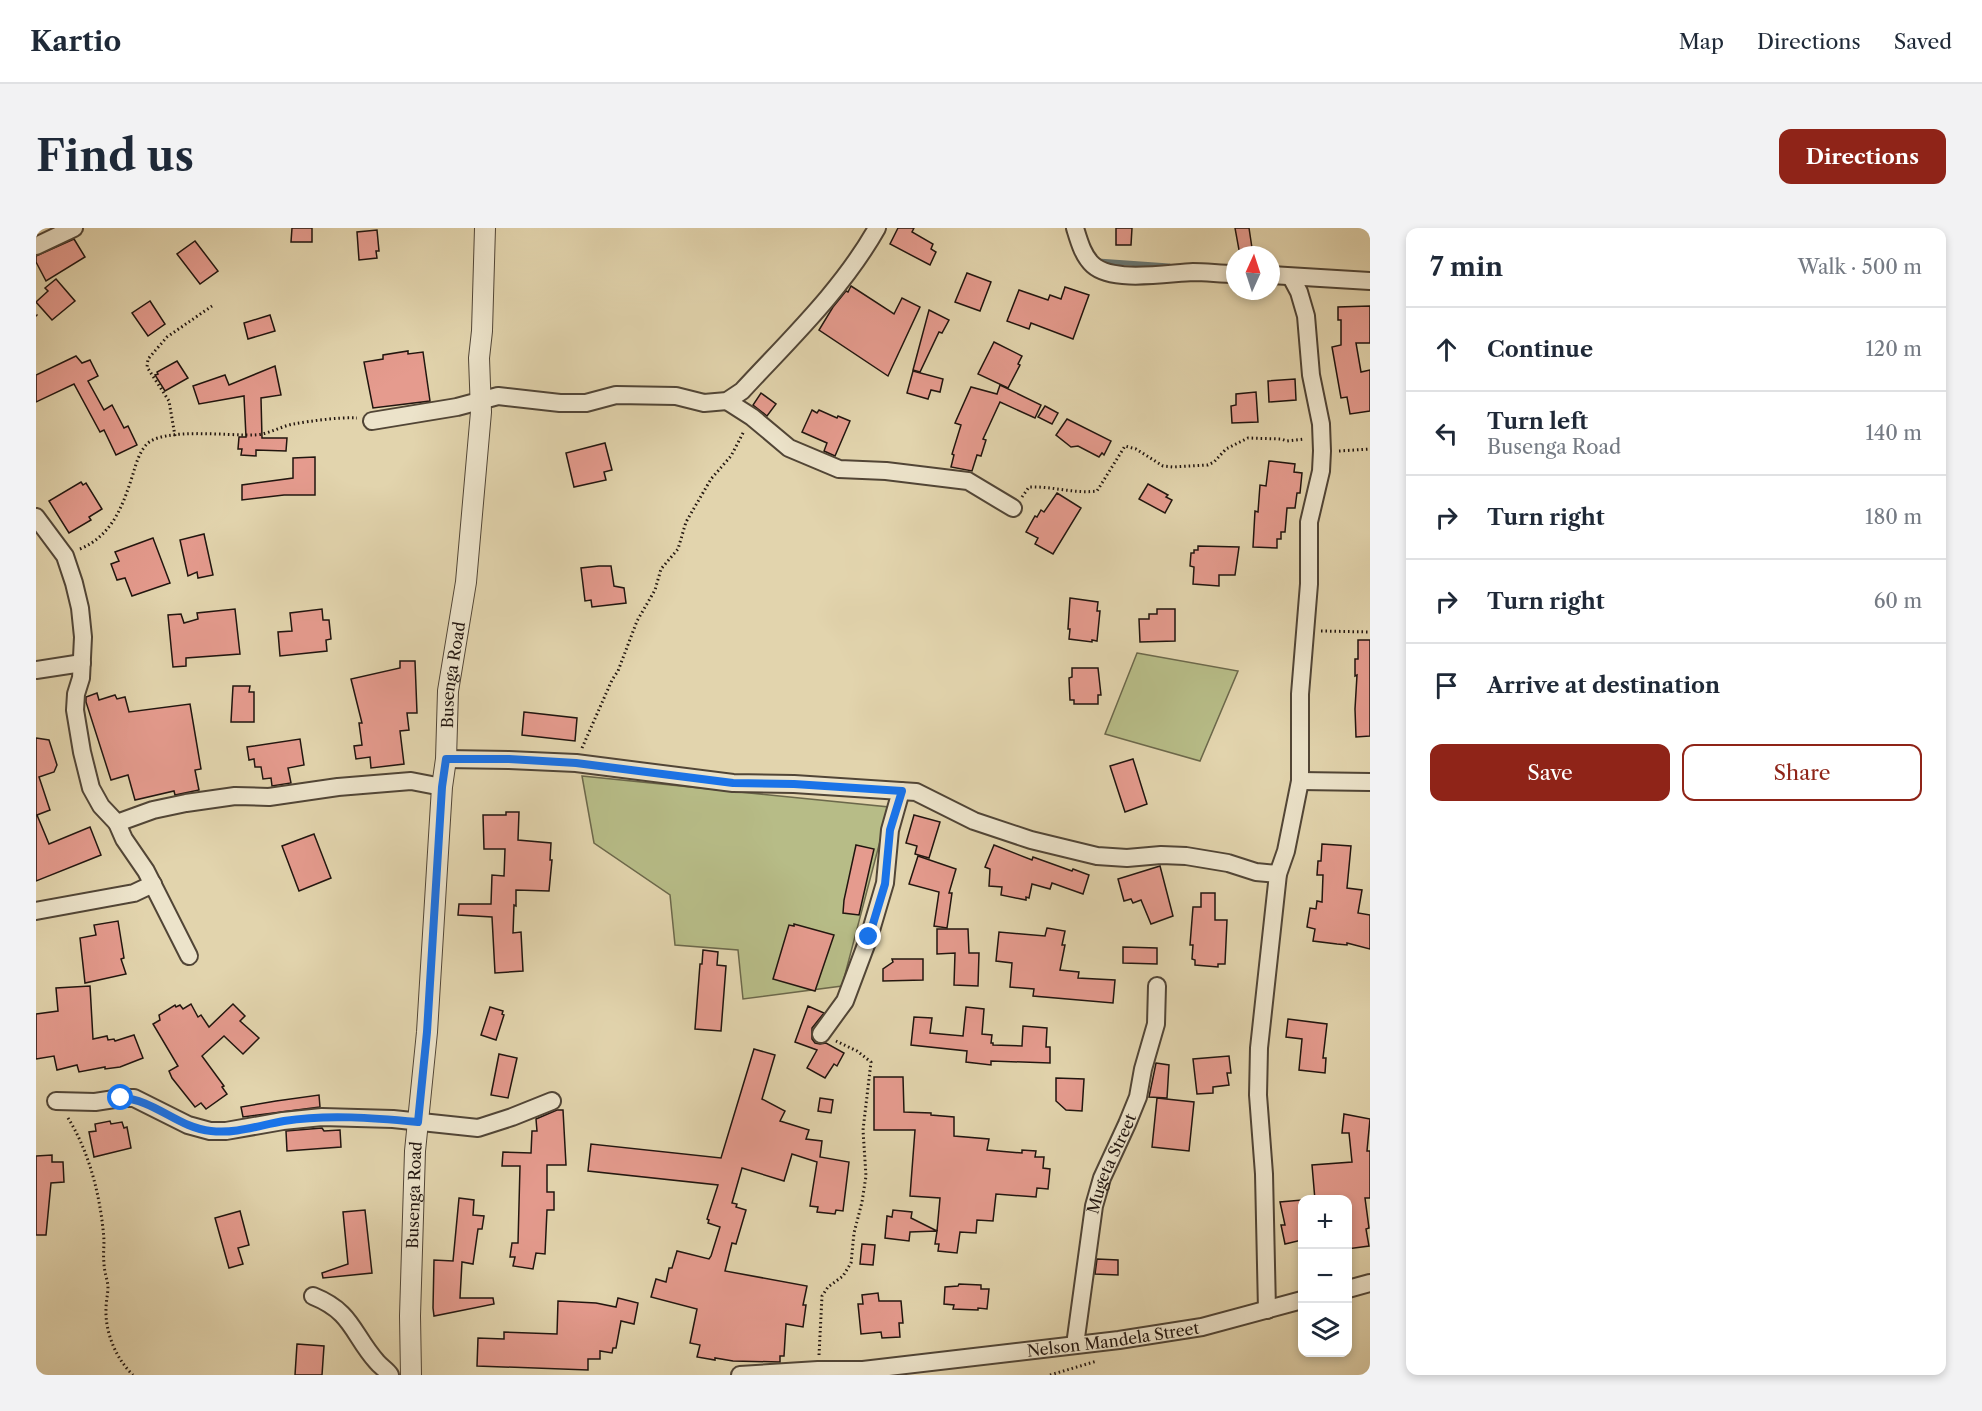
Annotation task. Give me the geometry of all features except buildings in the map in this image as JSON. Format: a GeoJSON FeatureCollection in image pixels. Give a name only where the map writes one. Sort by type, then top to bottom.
{"type":"FeatureCollection","features":[{"type":"Feature","properties":{"kind":"street"},"geometry":{"type":"LineString","coordinates":[[36,246],[74,228]]}},
{"type":"Feature","properties":{"kind":"street","name":"Busenga Road"},"geometry":{"type":"LineString","coordinates":[[411,1375],[411,1293],[418,1122],[428,1020],[442,787],[446,759],[448,691],[466,582],[481,412],[479,358],[485,228]]}},
{"type":"Feature","properties":{"kind":"street"},"geometry":{"type":"LineString","coordinates":[[372,421],[480,402],[498,396],[560,403],[586,403],[615,395],[632,394],[676,396],[704,403],[727,401],[742,391],[830,295],[860,257],[877,228]]}},
{"type":"Feature","properties":{"kind":"street"},"geometry":{"type":"LineString","coordinates":[[1075,228],[1084,253],[1094,266],[1110,273],[1226,274]]}},
{"type":"Feature","properties":{"kind":"street"},"geometry":{"type":"LineString","coordinates":[[1280,276],[1370,281]]}},
{"type":"Feature","properties":{"kind":"street"},"geometry":{"type":"LineString","coordinates":[[1267,1310],[1264,1174],[1258,1095],[1259,1048],[1278,874],[1286,851],[1300,781],[1300,694],[1309,574],[1309,522],[1321,471],[1322,445],[1311,375],[1306,316],[1299,292],[1291,277]]}},
{"type":"Feature","properties":{"kind":"street"},"geometry":{"type":"LineString","coordinates":[[727,401],[752,417],[789,447],[839,469],[886,471],[968,481],[1013,508]]}},
{"type":"Feature","properties":{"kind":"street"},"geometry":{"type":"LineString","coordinates":[[36,517],[44,542],[65,555],[80,608],[82,663],[75,710],[91,788],[101,806],[117,823],[124,839],[153,884],[189,956]]}},
{"type":"Feature","properties":{"kind":"street"},"geometry":{"type":"LineString","coordinates":[[36,670],[82,663]]}},
{"type":"Feature","properties":{"kind":"street"},"geometry":{"type":"LineString","coordinates":[[446,759],[509,759],[576,763],[733,783],[794,784],[916,792],[974,820],[1031,840],[1098,856],[1127,858],[1161,855],[1185,856],[1228,863],[1256,872],[1278,874]]}},
{"type":"Feature","properties":{"kind":"street"},"geometry":{"type":"LineString","coordinates":[[1300,781],[1370,782]]}},
{"type":"Feature","properties":{"kind":"street"},"geometry":{"type":"LineString","coordinates":[[117,823],[153,810],[235,796],[269,797],[338,787],[411,782],[442,787]]}},
{"type":"Feature","properties":{"kind":"street"},"geometry":{"type":"LineString","coordinates":[[821,1034],[845,1001],[869,937],[885,884],[890,830],[902,791]]}},
{"type":"Feature","properties":{"kind":"street"},"geometry":{"type":"LineString","coordinates":[[36,911],[134,893],[153,884]]}},
{"type":"Feature","properties":{"kind":"street","name":"Mugeta Street"},"geometry":{"type":"LineString","coordinates":[[1075,1345],[1094,1206],[1102,1178],[1138,1097],[1143,1069],[1156,1024],[1156,986]]}},
{"type":"Feature","properties":{"kind":"street"},"geometry":{"type":"LineString","coordinates":[[56,1101],[95,1102],[135,1098],[188,1125],[210,1131],[236,1130],[283,1121],[322,1117],[478,1128],[512,1118],[552,1101]]}},
{"type":"Feature","properties":{"kind":"street"},"geometry":{"type":"LineString","coordinates":[[1352,1288],[1370,1283]]}},
{"type":"Feature","properties":{"kind":"street"},"geometry":{"type":"LineString","coordinates":[[313,1296],[330,1303],[352,1323],[377,1362],[390,1375]]}},
{"type":"Feature","properties":{"kind":"street","name":"Nelson Mandela Street"},"geometry":{"type":"LineString","coordinates":[[740,1375],[818,1370],[863,1370],[1075,1345],[1202,1327],[1298,1301]]}},
{"type":"Feature","properties":{"kind":"path"},"geometry":{"type":"LineString","coordinates":[[175,436],[169,401],[147,367],[148,359],[167,337],[212,306]]}},
{"type":"Feature","properties":{"kind":"path"},"geometry":{"type":"LineString","coordinates":[[576,763],[618,671],[637,621],[655,590],[661,569],[678,549],[686,522],[711,479],[731,456],[752,417]]}},
{"type":"Feature","properties":{"kind":"path"},"geometry":{"type":"LineString","coordinates":[[65,555],[90,545],[102,537],[114,521],[125,501],[138,460],[151,440],[164,435],[256,435],[294,424],[337,418],[372,421]]}},
{"type":"Feature","properties":{"kind":"path"},"geometry":{"type":"LineString","coordinates":[[1013,508],[1029,487],[1082,492],[1097,491],[1125,446],[1136,449],[1163,466],[1173,467],[1208,465],[1226,449],[1248,438],[1299,441],[1309,438],[1322,445],[1365,450],[1370,448]]}},
{"type":"Feature","properties":{"kind":"path"},"geometry":{"type":"LineString","coordinates":[[1306,631],[1370,632]]}},
{"type":"Feature","properties":{"kind":"path"},"geometry":{"type":"LineString","coordinates":[[818,1370],[822,1296],[828,1287],[843,1276],[851,1263],[854,1233],[862,1202],[866,1176],[863,1130],[871,1062],[857,1051],[821,1034]]}},
{"type":"Feature","properties":{"kind":"path"},"geometry":{"type":"LineString","coordinates":[[56,1101],[76,1132],[96,1188],[108,1286],[105,1312],[113,1348],[126,1369],[133,1375]]}},
{"type":"Feature","properties":{"kind":"green space"},"geometry":{"type":"Polygon","coordinates":[[[1137,653],[1238,671],[1200,761],[1105,734],[1137,653]]]}},
{"type":"Feature","properties":{"kind":"green space"},"geometry":{"type":"Polygon","coordinates":[[[582,776],[889,807],[842,986],[743,999],[738,950],[675,945],[670,895],[594,843],[582,776]]]}},
{"type":"Feature","properties":{"kind":"waterway"},"geometry":{"type":"LineString","coordinates":[[1098,261],[1169,266]]}},
{"type":"Feature","properties":{"kind":"route"},"geometry":{"type":"LineString","coordinates":[[121,1098],[135,1098],[188,1125],[210,1131],[226,1131],[322,1117],[418,1122],[427,1032],[442,787],[446,759],[509,759],[576,763],[733,783],[794,784],[902,791],[890,830],[885,884],[869,937]]}}]}
